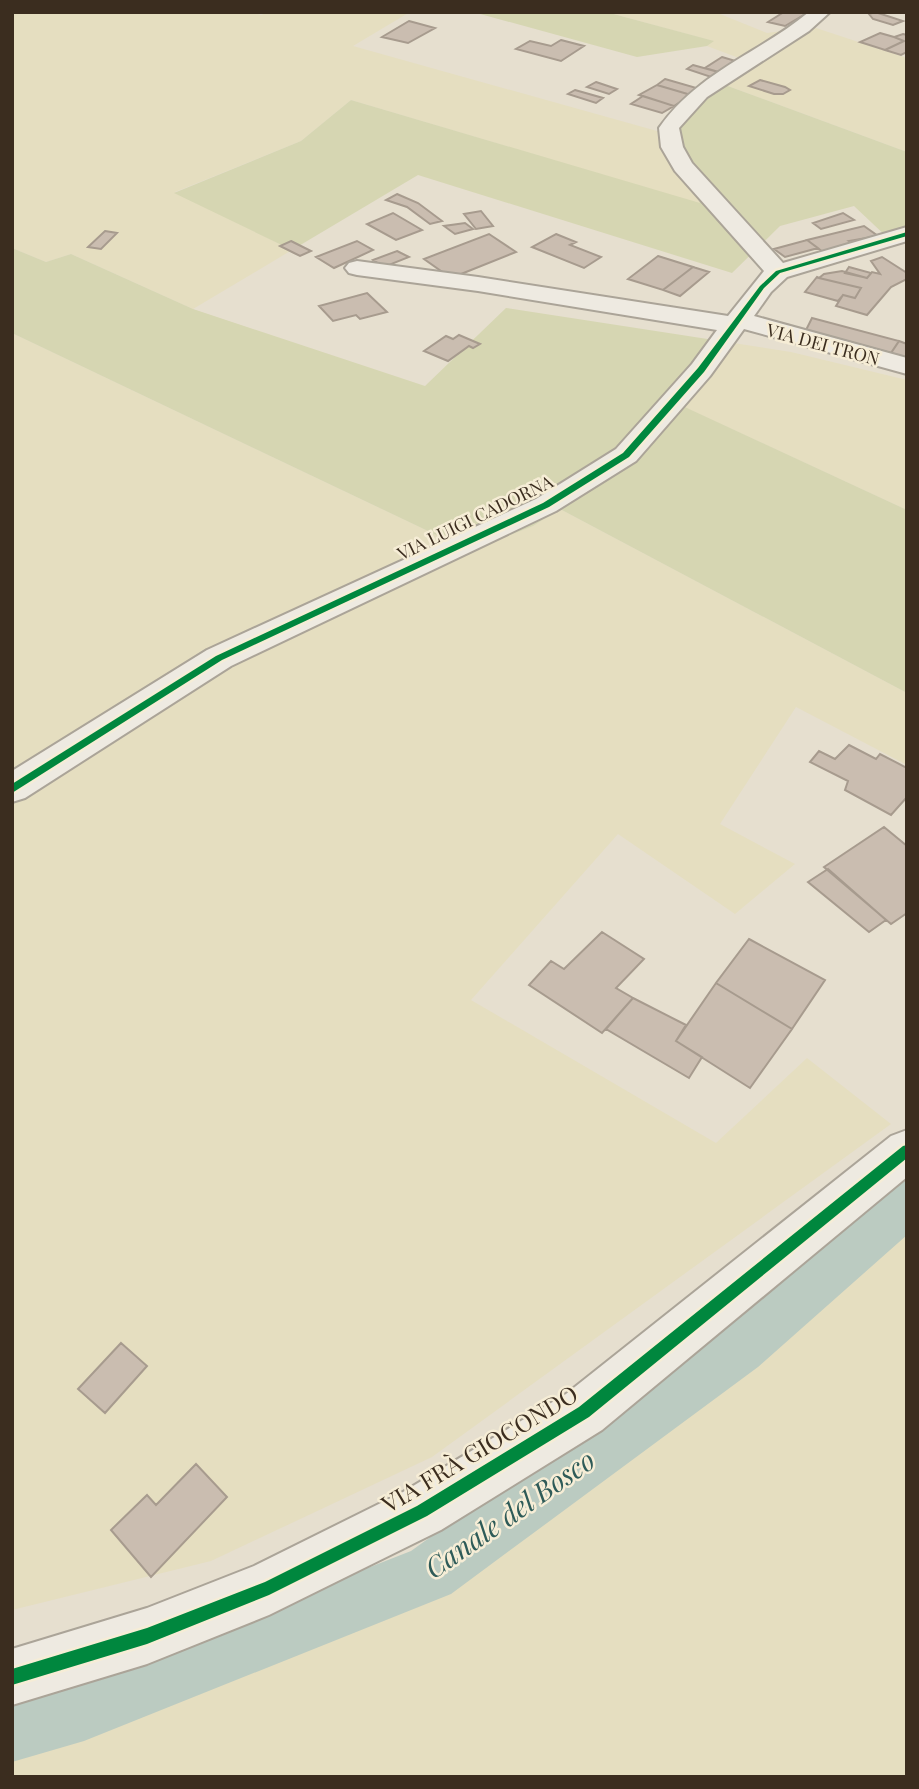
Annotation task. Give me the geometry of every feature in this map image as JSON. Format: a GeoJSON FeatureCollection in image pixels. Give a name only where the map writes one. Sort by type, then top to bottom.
{"type":"FeatureCollection","features":[{"type":"Feature","properties":{"kind":"street"},"geometry":{"type":"LineString","coordinates":[[821,12],[713,84],[678,113],[669,128],[672,147],[683,166],[778,272],[907,234]]}},
{"type":"Feature","properties":{"kind":"street","name":"VIA DEI TRON"},"geometry":{"type":"LineString","coordinates":[[357,268],[737,323],[907,366]]}},
{"type":"Feature","properties":{"kind":"street","name":"VIA LUIGI CADORNA"},"geometry":{"type":"LineString","coordinates":[[12,789],[219,659],[546,505],[626,456],[701,370],[762,287],[778,272]]}},
{"type":"Feature","properties":{"kind":"street","name":"VIA FRÀ GIOCONDO"},"geometry":{"type":"LineString","coordinates":[[12,1677],[147,1636],[269,1588],[422,1511],[584,1412],[907,1150]]}},
{"type":"Feature","properties":{"kind":"shaded area"},"geometry":{"type":"Polygon","coordinates":[[[12,12],[250,12],[261,15],[268,12],[410,12],[353,46],[657,131],[701,204],[351,100],[301,141],[175,192],[292,250],[193,309],[71,254],[46,262],[12,248],[12,12]]]}},
{"type":"Feature","properties":{"kind":"shaded area"},"geometry":{"type":"Polygon","coordinates":[[[606,12],[715,12],[767,33],[813,27],[907,58],[907,152],[725,85],[755,64],[707,46],[713,41],[606,12]]]}},
{"type":"Feature","properties":{"kind":"shaded area"},"geometry":{"type":"Polygon","coordinates":[[[12,333],[470,551],[533,526],[560,509],[907,693],[907,765],[796,707],[720,824],[795,864],[735,914],[618,834],[471,1000],[716,1143],[807,1058],[891,1124],[432,1457],[211,1561],[12,1610],[12,333]]]}},
{"type":"Feature","properties":{"kind":"shaded area"},"geometry":{"type":"Polygon","coordinates":[[[727,342],[791,352],[907,380],[907,510],[673,402],[727,342]]]}},
{"type":"Feature","properties":{"kind":"shaded area"},"geometry":{"type":"Polygon","coordinates":[[[907,1222],[907,1777],[12,1777],[12,1729],[232,1672],[482,1549],[907,1222]]]}},
{"type":"Feature","properties":{"kind":"green space"},"geometry":{"type":"Polygon","coordinates":[[[473,12],[606,12],[714,41],[707,46],[637,57],[473,12]]]}},
{"type":"Feature","properties":{"kind":"green space"},"geometry":{"type":"Polygon","coordinates":[[[725,85],[907,152],[907,235],[889,239],[854,206],[780,226],[732,273],[418,175],[292,250],[174,193],[301,141],[351,100],[700,203],[657,131],[725,85]]]}},
{"type":"Feature","properties":{"kind":"green space"},"geometry":{"type":"Polygon","coordinates":[[[12,248],[46,262],[71,254],[193,309],[425,386],[506,308],[727,342],[674,402],[907,510],[907,693],[560,509],[533,526],[470,551],[12,333],[12,248]]]}},
{"type":"Feature","properties":{"kind":"building"},"geometry":{"type":"Polygon","coordinates":[[[784,12],[807,13],[785,26],[768,22],[784,12]]]}},
{"type":"Feature","properties":{"kind":"building"},"geometry":{"type":"Polygon","coordinates":[[[875,12],[903,21],[893,25],[873,19],[869,14],[875,12]]]}},
{"type":"Feature","properties":{"kind":"building"},"geometry":{"type":"Polygon","coordinates":[[[409,21],[435,28],[408,43],[382,37],[409,21]]]}},
{"type":"Feature","properties":{"kind":"building"},"geometry":{"type":"Polygon","coordinates":[[[880,33],[904,41],[885,50],[860,42],[880,33]]]}},
{"type":"Feature","properties":{"kind":"building"},"geometry":{"type":"Polygon","coordinates":[[[907,35],[907,52],[901,55],[885,50],[904,41],[894,37],[907,35]]]}},
{"type":"Feature","properties":{"kind":"building"},"geometry":{"type":"Polygon","coordinates":[[[561,40],[584,46],[561,61],[516,49],[530,41],[551,46],[561,40]]]}},
{"type":"Feature","properties":{"kind":"building"},"geometry":{"type":"Polygon","coordinates":[[[722,57],[739,62],[722,73],[705,68],[722,57]]]}},
{"type":"Feature","properties":{"kind":"building"},"geometry":{"type":"Polygon","coordinates":[[[693,65],[722,73],[714,78],[687,69],[693,65]]]}},
{"type":"Feature","properties":{"kind":"building"},"geometry":{"type":"Polygon","coordinates":[[[665,79],[700,89],[691,95],[657,85],[665,79]]]}},
{"type":"Feature","properties":{"kind":"building"},"geometry":{"type":"Polygon","coordinates":[[[760,80],[790,90],[783,94],[774,94],[749,86],[760,80]]]}},
{"type":"Feature","properties":{"kind":"building"},"geometry":{"type":"Polygon","coordinates":[[[596,82],[617,89],[609,94],[587,87],[596,82]]]}},
{"type":"Feature","properties":{"kind":"building"},"geometry":{"type":"Polygon","coordinates":[[[657,85],[691,95],[674,106],[639,95],[657,85]]]}},
{"type":"Feature","properties":{"kind":"building"},"geometry":{"type":"Polygon","coordinates":[[[575,90],[603,98],[596,103],[568,94],[575,90]]]}},
{"type":"Feature","properties":{"kind":"building"},"geometry":{"type":"Polygon","coordinates":[[[643,96],[674,106],[662,113],[631,104],[643,96]]]}},
{"type":"Feature","properties":{"kind":"building"},"geometry":{"type":"Polygon","coordinates":[[[397,194],[418,203],[442,221],[430,224],[407,207],[386,200],[397,194]]]}},
{"type":"Feature","properties":{"kind":"building"},"geometry":{"type":"Polygon","coordinates":[[[481,211],[493,226],[476,229],[464,214],[481,211]]]}},
{"type":"Feature","properties":{"kind":"building"},"geometry":{"type":"Polygon","coordinates":[[[393,213],[422,230],[396,240],[367,224],[393,213]]]}},
{"type":"Feature","properties":{"kind":"building"},"geometry":{"type":"Polygon","coordinates":[[[843,213],[854,220],[821,229],[813,223],[843,213]]]}},
{"type":"Feature","properties":{"kind":"building"},"geometry":{"type":"Polygon","coordinates":[[[465,223],[473,229],[455,234],[444,226],[465,223]]]}},
{"type":"Feature","properties":{"kind":"building"},"geometry":{"type":"Polygon","coordinates":[[[864,226],[878,236],[849,241],[854,244],[823,252],[807,240],[864,226]]]}},
{"type":"Feature","properties":{"kind":"building"},"geometry":{"type":"Polygon","coordinates":[[[105,231],[117,233],[101,249],[88,247],[105,231]]]}},
{"type":"Feature","properties":{"kind":"building"},"geometry":{"type":"Polygon","coordinates":[[[489,234],[516,252],[451,278],[424,259],[489,234]]]}},
{"type":"Feature","properties":{"kind":"building"},"geometry":{"type":"Polygon","coordinates":[[[556,234],[576,242],[570,245],[601,257],[584,268],[532,247],[556,234]]]}},
{"type":"Feature","properties":{"kind":"building"},"geometry":{"type":"Polygon","coordinates":[[[807,240],[818,248],[785,257],[774,249],[807,240]]]}},
{"type":"Feature","properties":{"kind":"building"},"geometry":{"type":"Polygon","coordinates":[[[291,241],[311,251],[300,256],[280,246],[291,241]]]}},
{"type":"Feature","properties":{"kind":"building"},"geometry":{"type":"Polygon","coordinates":[[[357,241],[373,250],[334,268],[316,257],[357,241]]]}},
{"type":"Feature","properties":{"kind":"building"},"geometry":{"type":"Polygon","coordinates":[[[397,251],[409,257],[384,267],[373,260],[397,251]]]}},
{"type":"Feature","properties":{"kind":"building"},"geometry":{"type":"Polygon","coordinates":[[[658,256],[693,267],[663,290],[628,279],[658,256]]]}},
{"type":"Feature","properties":{"kind":"building"},"geometry":{"type":"Polygon","coordinates":[[[882,257],[907,273],[907,279],[891,287],[867,315],[836,306],[843,295],[855,298],[861,288],[819,278],[824,274],[842,271],[867,278],[872,272],[880,274],[871,261],[882,257]]]}},
{"type":"Feature","properties":{"kind":"building"},"geometry":{"type":"Polygon","coordinates":[[[693,267],[709,272],[680,296],[663,290],[693,267]]]}},
{"type":"Feature","properties":{"kind":"building"},"geometry":{"type":"Polygon","coordinates":[[[849,267],[871,273],[867,278],[845,273],[849,267]]]}},
{"type":"Feature","properties":{"kind":"building"},"geometry":{"type":"Polygon","coordinates":[[[817,277],[861,288],[855,298],[843,295],[838,301],[805,292],[817,277]]]}},
{"type":"Feature","properties":{"kind":"building"},"geometry":{"type":"Polygon","coordinates":[[[367,293],[387,312],[360,319],[356,315],[333,321],[319,306],[367,293]]]}},
{"type":"Feature","properties":{"kind":"building"},"geometry":{"type":"Polygon","coordinates":[[[812,318],[899,341],[891,353],[806,330],[812,318]]]}},
{"type":"Feature","properties":{"kind":"building"},"geometry":{"type":"Polygon","coordinates":[[[459,335],[480,344],[473,348],[469,346],[448,361],[424,351],[446,336],[453,339],[459,335]]]}},
{"type":"Feature","properties":{"kind":"building"},"geometry":{"type":"Polygon","coordinates":[[[899,341],[907,344],[907,358],[891,353],[899,341]]]}},
{"type":"Feature","properties":{"kind":"building"},"geometry":{"type":"Polygon","coordinates":[[[849,745],[876,759],[880,754],[907,768],[907,797],[891,815],[845,790],[848,781],[810,762],[819,751],[835,759],[849,745]]]}},
{"type":"Feature","properties":{"kind":"building"},"geometry":{"type":"Polygon","coordinates":[[[884,827],[907,846],[907,913],[891,924],[824,867],[884,827]]]}},
{"type":"Feature","properties":{"kind":"building"},"geometry":{"type":"Polygon","coordinates":[[[828,869],[886,920],[869,932],[808,882],[828,869]]]}},
{"type":"Feature","properties":{"kind":"building"},"geometry":{"type":"Polygon","coordinates":[[[602,932],[644,959],[616,988],[633,998],[602,1033],[529,985],[551,961],[564,969],[602,932]]]}},
{"type":"Feature","properties":{"kind":"building"},"geometry":{"type":"Polygon","coordinates":[[[749,939],[825,980],[792,1029],[716,983],[749,939]]]}},
{"type":"Feature","properties":{"kind":"building"},"geometry":{"type":"Polygon","coordinates":[[[716,983],[792,1029],[750,1088],[676,1041],[716,983]]]}},
{"type":"Feature","properties":{"kind":"building"},"geometry":{"type":"Polygon","coordinates":[[[633,998],[686,1025],[676,1041],[702,1057],[689,1078],[606,1029],[633,998]]]}},
{"type":"Feature","properties":{"kind":"building"},"geometry":{"type":"Polygon","coordinates":[[[121,1343],[147,1366],[105,1413],[78,1389],[121,1343]]]}},
{"type":"Feature","properties":{"kind":"building"},"geometry":{"type":"Polygon","coordinates":[[[196,1464],[227,1497],[151,1577],[111,1530],[147,1495],[156,1505],[196,1464]]]}},
{"type":"Feature","properties":{"kind":"waterway","name":"Canale del Bosco"},"geometry":{"type":"LineString","coordinates":[[12,1731],[84,1710],[430,1573],[739,1348],[907,1203]]}},
{"type":"Feature","properties":{"kind":"cycle path"},"geometry":{"type":"LineString","coordinates":[[12,789],[219,658],[546,505],[626,455],[701,370],[762,287],[778,272],[907,234]]}},
{"type":"Feature","properties":{"kind":"cycle path"},"geometry":{"type":"LineString","coordinates":[[12,1677],[147,1636],[269,1588],[422,1511],[584,1412],[907,1150]]}}]}
